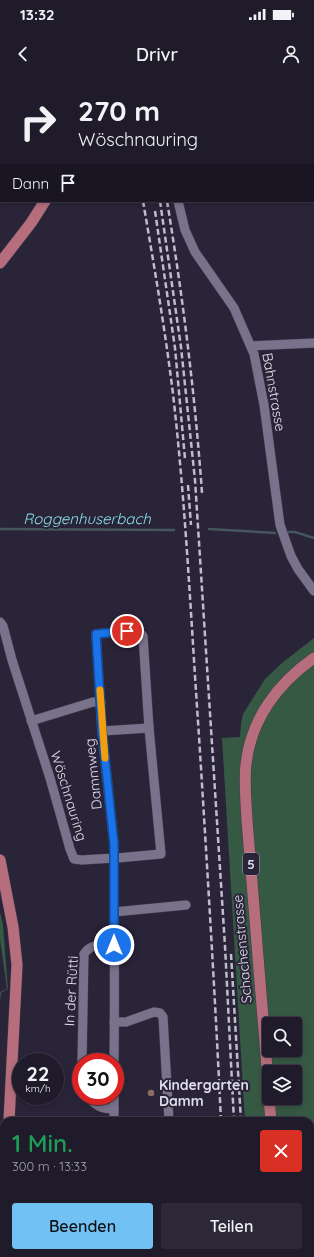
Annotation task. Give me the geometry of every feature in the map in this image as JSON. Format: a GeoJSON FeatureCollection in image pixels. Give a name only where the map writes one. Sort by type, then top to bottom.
{"type":"FeatureCollection","features":[{"type":"Feature","properties":{"kind":"main road"},"geometry":{"type":"LineString","coordinates":[[0,263],[32,223],[44,202]]}},
{"type":"Feature","properties":{"kind":"main road","name":"Schachenstrasse"},"geometry":{"type":"LineString","coordinates":[[267,1065],[247,820],[245,789],[246,763],[252,738],[265,708],[286,681],[314,658]]}},
{"type":"Feature","properties":{"kind":"main road"},"geometry":{"type":"LineString","coordinates":[[0,860],[13,927],[17,964],[9,1117]]}},
{"type":"Feature","properties":{"kind":"main road"},"geometry":{"type":"LineString","coordinates":[[270,1105],[271,1117]]}},
{"type":"Feature","properties":{"kind":"street","name":"Bahnstrasse"},"geometry":{"type":"LineString","coordinates":[[178,202],[185,230],[195,252],[234,308],[251,346],[258,369],[264,405],[280,525],[291,556],[314,591]]}},
{"type":"Feature","properties":{"kind":"street"},"geometry":{"type":"LineString","coordinates":[[251,346],[314,343]]}},
{"type":"Feature","properties":{"kind":"street","name":"Wöschnauring"},"geometry":{"type":"LineString","coordinates":[[0,622],[3,626],[74,859],[82,860],[161,854],[149,728],[143,636],[137,630],[96,634]]}},
{"type":"Feature","properties":{"kind":"street","name":"Dammweg"},"geometry":{"type":"LineString","coordinates":[[96,634],[102,731],[114,844],[114,1053]]}},
{"type":"Feature","properties":{"kind":"street"},"geometry":{"type":"LineString","coordinates":[[31,721],[93,702],[101,702]]}},
{"type":"Feature","properties":{"kind":"street"},"geometry":{"type":"LineString","coordinates":[[102,731],[149,728]]}},
{"type":"Feature","properties":{"kind":"street"},"geometry":{"type":"LineString","coordinates":[[114,912],[186,905]]}},
{"type":"Feature","properties":{"kind":"street","name":"In der Rütti"},"geometry":{"type":"LineString","coordinates":[[82,1053],[84,954],[87,949],[96,945],[114,945]]}},
{"type":"Feature","properties":{"kind":"street"},"geometry":{"type":"LineString","coordinates":[[114,1022],[126,1022],[154,1012],[160,1013],[163,1016],[169,1117]]}},
{"type":"Feature","properties":{"kind":"street"},"geometry":{"type":"LineString","coordinates":[[97,1105],[104,1109],[114,1109]]}},
{"type":"Feature","properties":{"kind":"street"},"geometry":{"type":"LineString","coordinates":[[114,1105],[114,1117]]}},
{"type":"Feature","properties":{"kind":"green space"},"geometry":{"type":"Polygon","coordinates":[[[314,638],[314,652],[289,672],[262,706],[249,733],[244,749],[264,1065],[262,1065],[262,1105],[266,1105],[267,1117],[245,1117],[222,738],[240,737],[243,714],[265,679],[282,663],[314,638]]]}},
{"type":"Feature","properties":{"kind":"green space"},"geometry":{"type":"Polygon","coordinates":[[[314,662],[314,1117],[276,1117],[275,1105],[302,1105],[302,1065],[272,1065],[272,1057],[302,1057],[302,1017],[268,1017],[250,796],[250,763],[259,729],[264,719],[290,681],[314,662]]]}},
{"type":"Feature","properties":{"kind":"green space"},"geometry":{"type":"Polygon","coordinates":[[[0,912],[3,925],[8,989],[1,993],[0,1002],[0,992],[7,989],[0,939],[0,912]]]}},
{"type":"Feature","properties":{"kind":"waterway","name":"Roggenhuserbach"},"geometry":{"type":"LineString","coordinates":[[0,529],[174,530]]}},
{"type":"Feature","properties":{"kind":"waterway","name":"Roggenhuserbach"},"geometry":{"type":"LineString","coordinates":[[209,529],[275,533]]}},
{"type":"Feature","properties":{"kind":"waterway","name":"Roggenhuserbach"},"geometry":{"type":"LineString","coordinates":[[288,532],[295,532],[314,538]]}},
{"type":"Feature","properties":{"kind":"railway"},"geometry":{"type":"LineString","coordinates":[[143,202],[170,370],[178,436],[188,565],[205,832],[221,1117]]}},
{"type":"Feature","properties":{"kind":"railway"},"geometry":{"type":"LineString","coordinates":[[160,202],[181,347],[195,480],[225,946],[234,1117]]}},
{"type":"Feature","properties":{"kind":"railway"},"geometry":{"type":"LineString","coordinates":[[167,202],[188,347],[202,493]]}},
{"type":"Feature","properties":{"kind":"railway"},"geometry":{"type":"LineString","coordinates":[[155,211],[175,348],[185,459]]}},
{"type":"Feature","properties":{"kind":"railway"},"geometry":{"type":"LineString","coordinates":[[188,485],[191,525]]}},
{"type":"Feature","properties":{"kind":"railway"},"geometry":{"type":"LineString","coordinates":[[231,954],[241,1117]]}},
{"type":"Feature","properties":{"kind":"slow traffic"},"geometry":{"type":"LineString","coordinates":[[100,690],[105,758]]}},
{"type":"Feature","properties":{"kind":"place","name":"Kindergarten Damm"},"geometry":{"type":"Point","coordinates":[151,1093]}},
{"type":"Feature","properties":{"kind":"route"},"geometry":{"type":"LineString","coordinates":[[114,945],[114,844],[102,731],[96,634],[127,631]]}}]}
